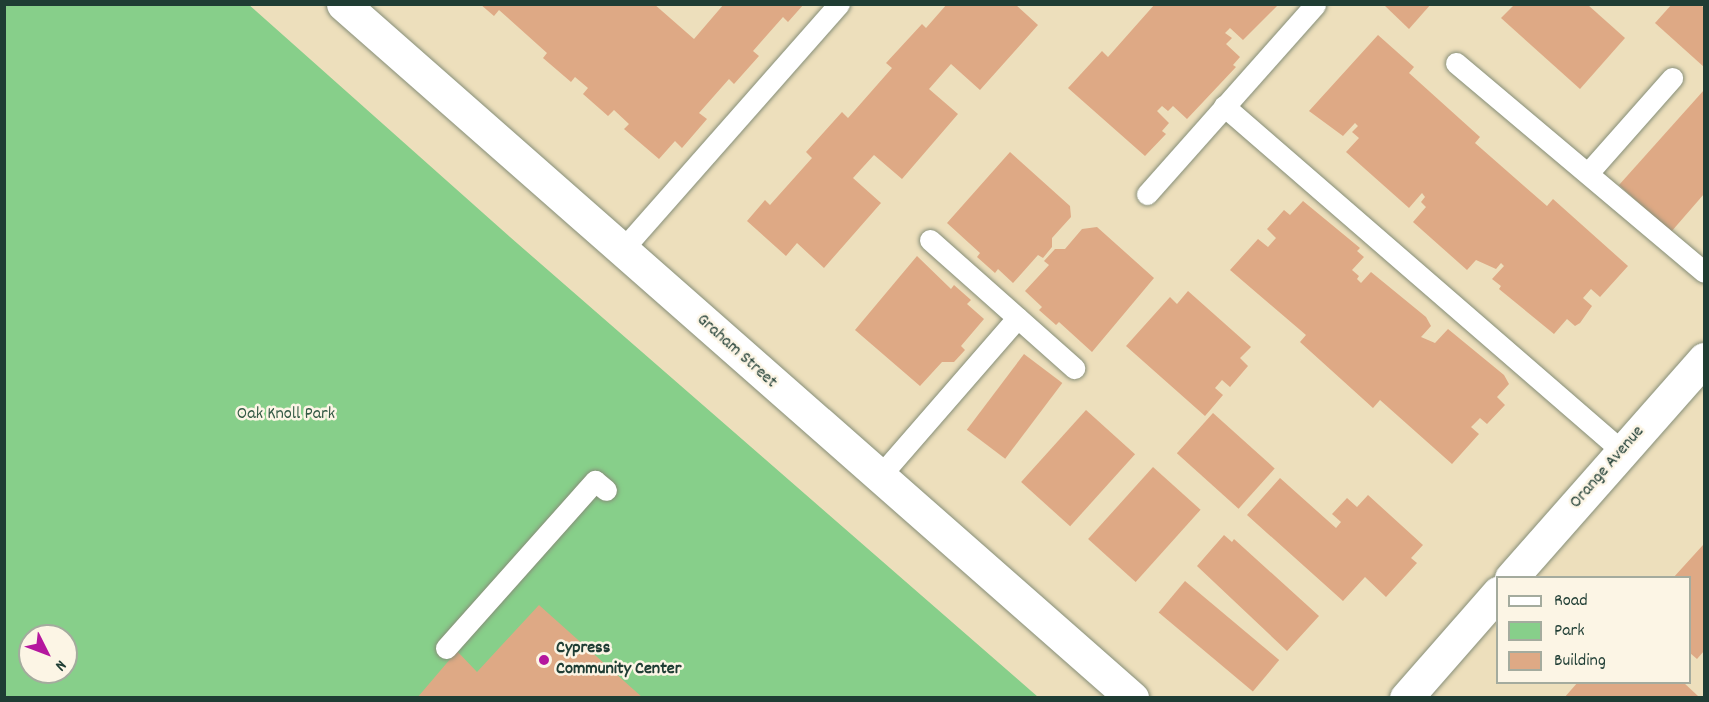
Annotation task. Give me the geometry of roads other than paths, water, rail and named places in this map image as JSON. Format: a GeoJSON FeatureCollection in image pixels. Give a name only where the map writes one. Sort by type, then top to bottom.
{"type":"FeatureCollection","features":[{"type":"Feature","properties":{"kind":"street","name":"Graham Street"},"geometry":{"type":"LineString","coordinates":[[343,4],[1132,698]]}},
{"type":"Feature","properties":{"kind":"street","name":"Orange Avenue"},"geometry":{"type":"LineString","coordinates":[[1513,576],[1704,359]]}},
{"type":"Feature","properties":{"kind":"street"},"geometry":{"type":"LineString","coordinates":[[1406,698],[1496,594]]}},
{"type":"Feature","properties":{"kind":"lane"},"geometry":{"type":"LineString","coordinates":[[622,250],[839,4]]}},
{"type":"Feature","properties":{"kind":"lane"},"geometry":{"type":"LineString","coordinates":[[1147,194],[1314,5]]}},
{"type":"Feature","properties":{"kind":"lane"},"geometry":{"type":"LineString","coordinates":[[1456,63],[1704,272]]}},
{"type":"Feature","properties":{"kind":"lane"},"geometry":{"type":"LineString","coordinates":[[1588,173],[1672,78]]}},
{"type":"Feature","properties":{"kind":"lane"},"geometry":{"type":"LineString","coordinates":[[1224,106],[1622,451]]}},
{"type":"Feature","properties":{"kind":"lane"},"geometry":{"type":"LineString","coordinates":[[930,240],[1074,368]]}},
{"type":"Feature","properties":{"kind":"lane"},"geometry":{"type":"LineString","coordinates":[[879,477],[1017,318]]}},
{"type":"Feature","properties":{"kind":"lane"},"geometry":{"type":"LineString","coordinates":[[446,648],[595,481],[606,489]]}},
{"type":"Feature","properties":{"kind":"place","name":"Cypress Community Center"},"geometry":{"type":"Point","coordinates":[544,660]}},
{"type":"Feature","properties":{"kind":"park label","name":"Oak Knoll Park"},"geometry":{"type":"Point","coordinates":[286,415]}}]}
